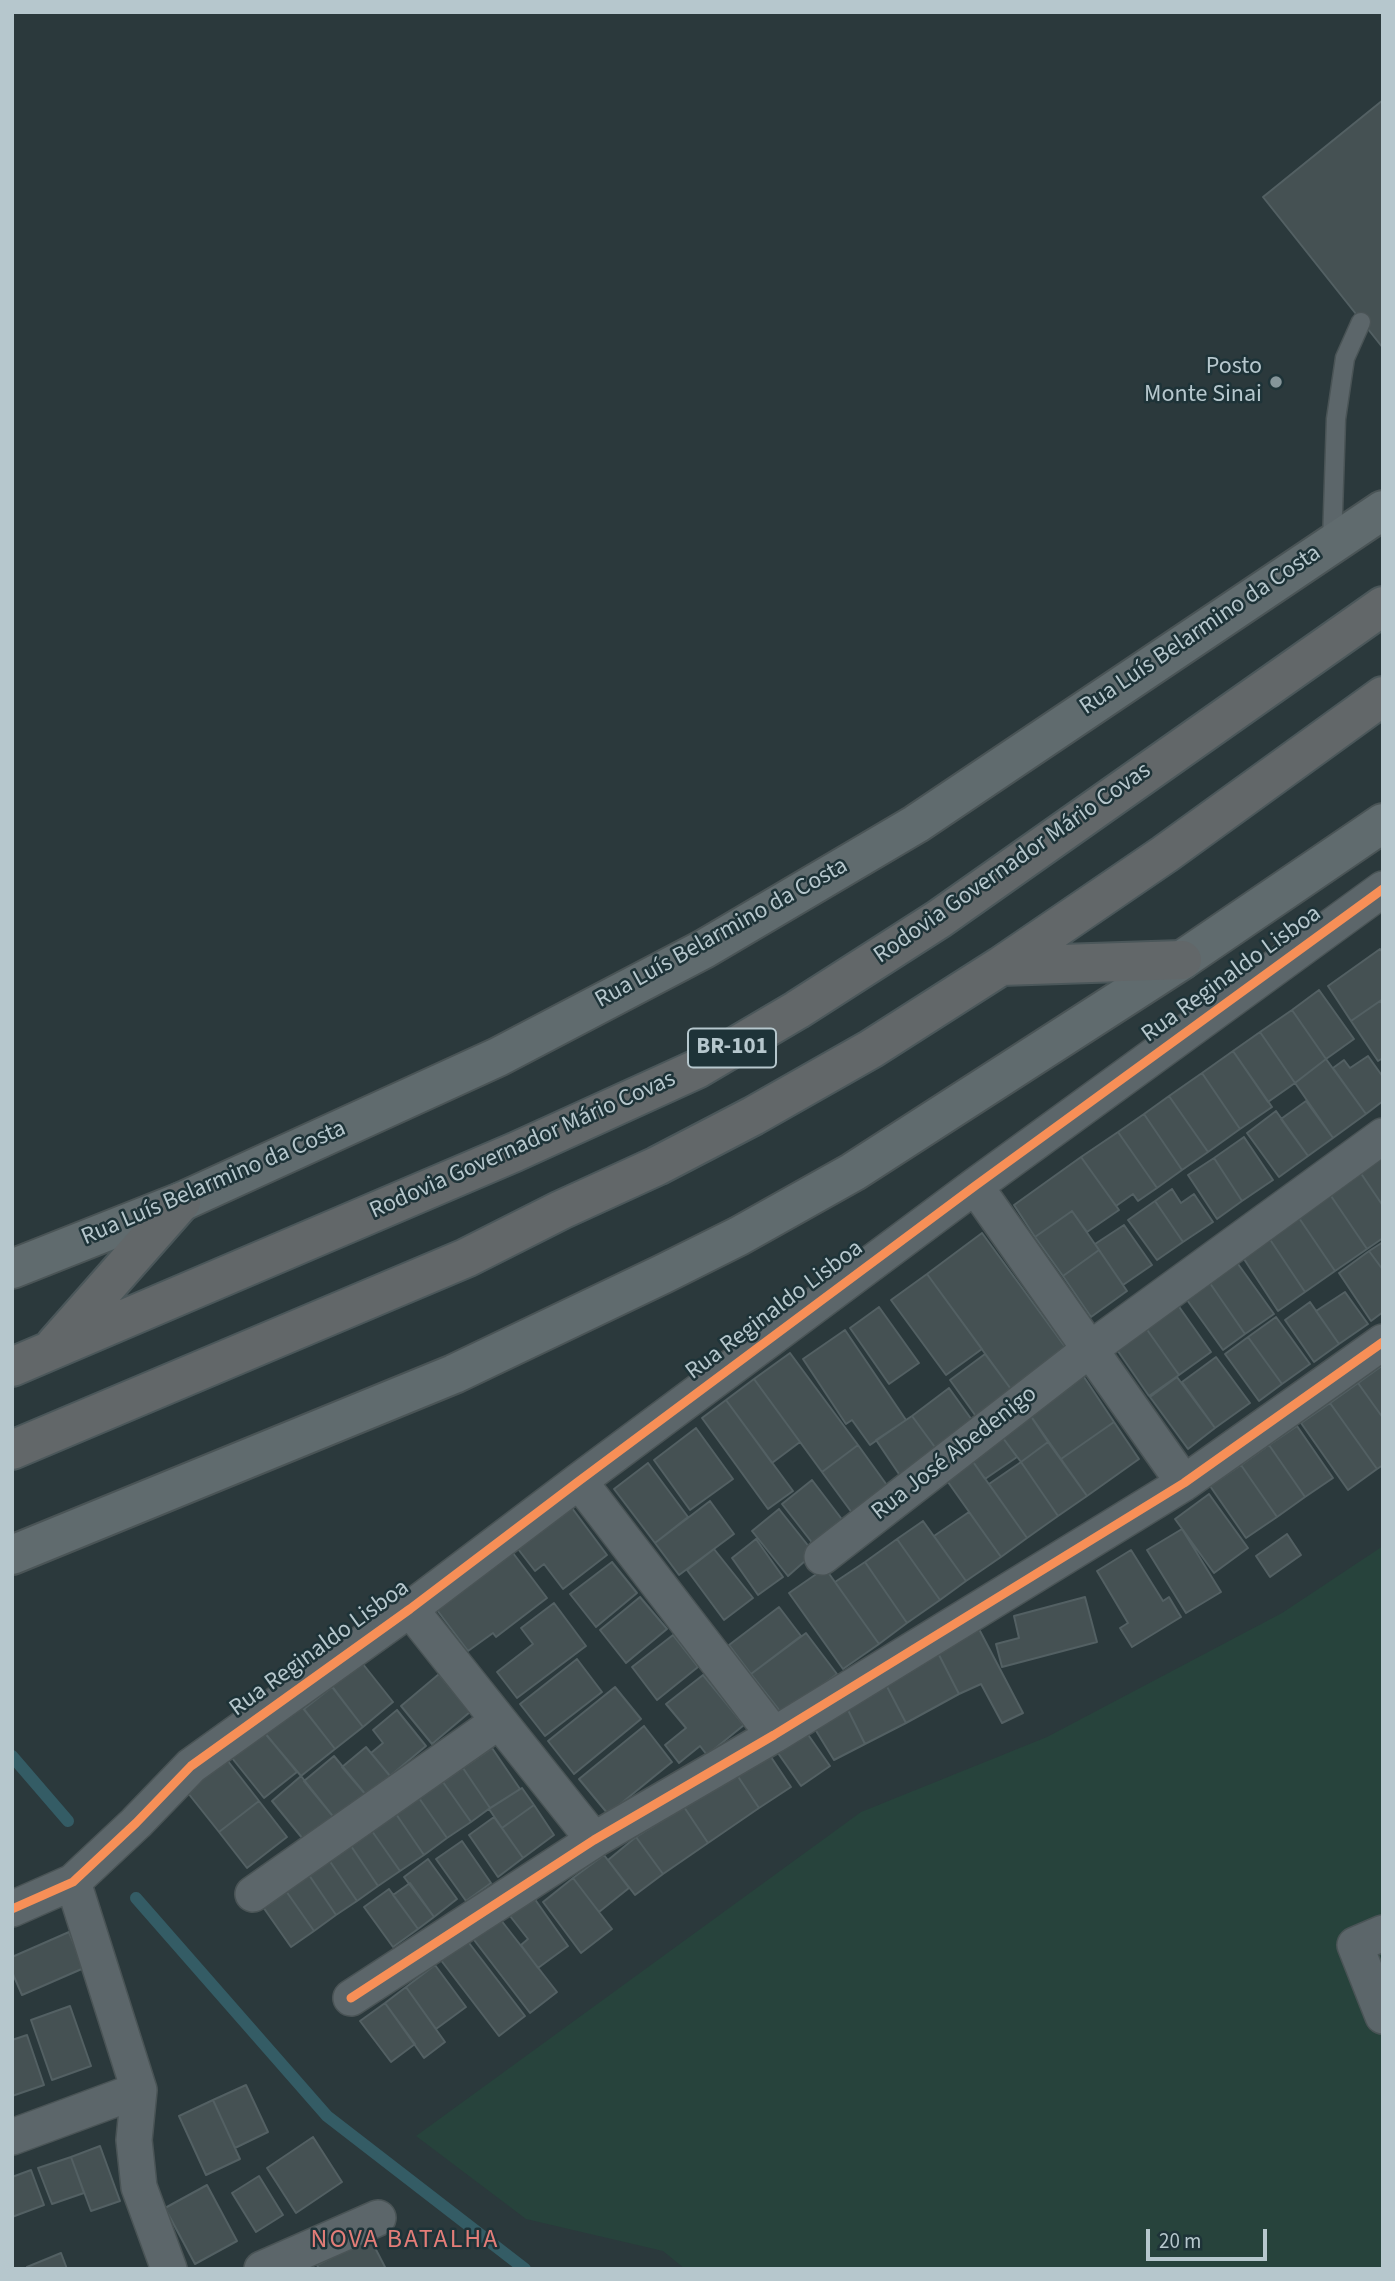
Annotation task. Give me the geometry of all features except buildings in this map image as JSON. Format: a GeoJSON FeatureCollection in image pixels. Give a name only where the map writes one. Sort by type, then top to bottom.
{"type":"FeatureCollection","features":[{"type":"Feature","properties":{"kind":"highway","name":"Rodovia Governador Mário Covas"},"geometry":{"type":"LineString","coordinates":[[12,1367],[489,1163],[697,1069],[797,1010],[939,919],[1383,606]]}},
{"type":"Feature","properties":{"kind":"highway","name":"BR-101"},"geometry":{"type":"LineString","coordinates":[[12,1450],[466,1258],[657,1166],[753,1116],[871,1049],[1002,966],[1165,854],[1383,696]]}},
{"type":"Feature","properties":{"kind":"highway"},"geometry":{"type":"LineString","coordinates":[[1002,966],[1182,960]]}},
{"type":"Feature","properties":{"kind":"highway"},"geometry":{"type":"LineString","coordinates":[[48,1353],[181,1202]]}},
{"type":"Feature","properties":{"kind":"main road","name":"Rua Luís Belarmino da Costa"},"geometry":{"type":"LineString","coordinates":[[12,1269],[181,1202],[498,1057],[704,949],[916,824],[1383,510]]}},
{"type":"Feature","properties":{"kind":"main road"},"geometry":{"type":"LineString","coordinates":[[12,1555],[454,1374],[674,1269],[853,1172],[1182,960],[1383,823]]}},
{"type":"Feature","properties":{"kind":"street","name":"Rua Reginaldo Lisboa"},"geometry":{"type":"LineString","coordinates":[[12,1909],[73,1882],[191,1766],[410,1609],[975,1186],[1383,889]]}},
{"type":"Feature","properties":{"kind":"street","name":"Rua José Abedenigo"},"geometry":{"type":"LineString","coordinates":[[822,1557],[1089,1350],[1383,1136]]}},
{"type":"Feature","properties":{"kind":"street"},"geometry":{"type":"LineString","coordinates":[[975,1186],[1184,1483]]}},
{"type":"Feature","properties":{"kind":"street"},"geometry":{"type":"LineString","coordinates":[[351,1998],[594,1840],[774,1735],[1184,1483],[1383,1342]]}},
{"type":"Feature","properties":{"kind":"street"},"geometry":{"type":"LineString","coordinates":[[579,1481],[774,1735]]}},
{"type":"Feature","properties":{"kind":"street"},"geometry":{"type":"LineString","coordinates":[[410,1609],[594,1840]]}},
{"type":"Feature","properties":{"kind":"street"},"geometry":{"type":"LineString","coordinates":[[253,1895],[499,1721]]}},
{"type":"Feature","properties":{"kind":"street"},"geometry":{"type":"LineString","coordinates":[[73,1882],[139,2090],[134,2140],[139,2187],[169,2269]]}},
{"type":"Feature","properties":{"kind":"street"},"geometry":{"type":"LineString","coordinates":[[1383,1933],[1355,1945],[1383,2016]]}},
{"type":"Feature","properties":{"kind":"street"},"geometry":{"type":"LineString","coordinates":[[12,2137],[139,2090]]}},
{"type":"Feature","properties":{"kind":"street"},"geometry":{"type":"LineString","coordinates":[[261,2269],[378,2218]]}},
{"type":"Feature","properties":{"kind":"lane"},"geometry":{"type":"LineString","coordinates":[[1332,543],[1336,419],[1345,358],[1361,322]]}},
{"type":"Feature","properties":{"kind":"green space"},"geometry":{"type":"Polygon","coordinates":[[[1383,1546],[1383,2269],[685,2269],[663,2251],[526,2219],[416,2136],[861,1812],[1047,1737],[1282,1613],[1383,1546]]]}},
{"type":"Feature","properties":{"kind":"waterway"},"geometry":{"type":"LineString","coordinates":[[12,1756],[68,1821]]}},
{"type":"Feature","properties":{"kind":"waterway"},"geometry":{"type":"LineString","coordinates":[[136,1898],[327,2116],[525,2269]]}},
{"type":"Feature","properties":{"kind":"cycle path"},"geometry":{"type":"LineString","coordinates":[[12,1909],[73,1882],[191,1766],[410,1609],[975,1186],[1383,889]]}},
{"type":"Feature","properties":{"kind":"cycle path"},"geometry":{"type":"LineString","coordinates":[[351,1998],[594,1840],[774,1735],[1184,1483],[1383,1342]]}},
{"type":"Feature","properties":{"kind":"place","name":"Posto Monte Sinai"},"geometry":{"type":"Point","coordinates":[1276,382]}},
{"type":"Feature","properties":{"kind":"district","name":"NOVA BATALHA"},"geometry":{"type":"Point","coordinates":[405,2241]}}]}
